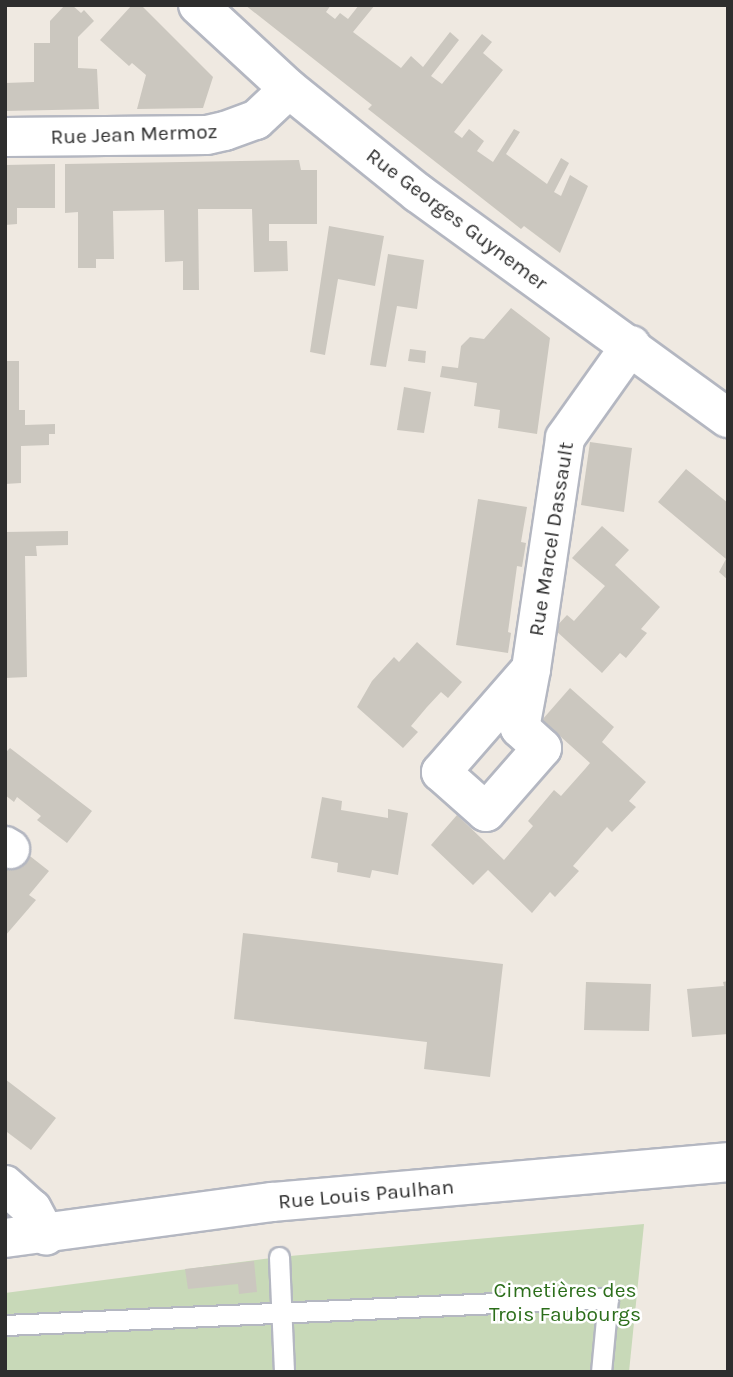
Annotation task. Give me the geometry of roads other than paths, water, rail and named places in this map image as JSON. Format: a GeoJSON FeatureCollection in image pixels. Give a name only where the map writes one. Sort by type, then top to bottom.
{"type":"FeatureCollection","features":[{"type":"Feature","properties":{"kind":"street","name":"Rue Georges Guynemer"},"geometry":{"type":"LineString","coordinates":[[198,5],[289,89],[418,193],[631,345],[728,418]]}},
{"type":"Feature","properties":{"kind":"street","name":"Rue Jean Mermoz"},"geometry":{"type":"LineString","coordinates":[[5,137],[206,135],[256,120],[289,89]]}},
{"type":"Feature","properties":{"kind":"street","name":"Rue Marcel Dassault"},"geometry":{"type":"LineString","coordinates":[[531,669],[565,438],[631,345]]}},
{"type":"Feature","properties":{"kind":"street","name":"Rue Louis Paulhan"},"geometry":{"type":"LineString","coordinates":[[5,1238],[46,1235],[273,1202],[728,1162]]}},
{"type":"Feature","properties":{"kind":"street"},"geometry":{"type":"LineString","coordinates":[[5,1185],[32,1209],[46,1235]]}},
{"type":"Feature","properties":{"kind":"lane"},"geometry":{"type":"LineString","coordinates":[[278,1258],[284,1372]]}},
{"type":"Feature","properties":{"kind":"lane"},"geometry":{"type":"LineString","coordinates":[[5,1325],[281,1315],[608,1298],[601,1372]]}},
{"type":"Feature","properties":{"kind":"park label","name":"Cimetières des Trois Faubourgs"},"geometry":{"type":"Point","coordinates":[565,1302]}}]}
